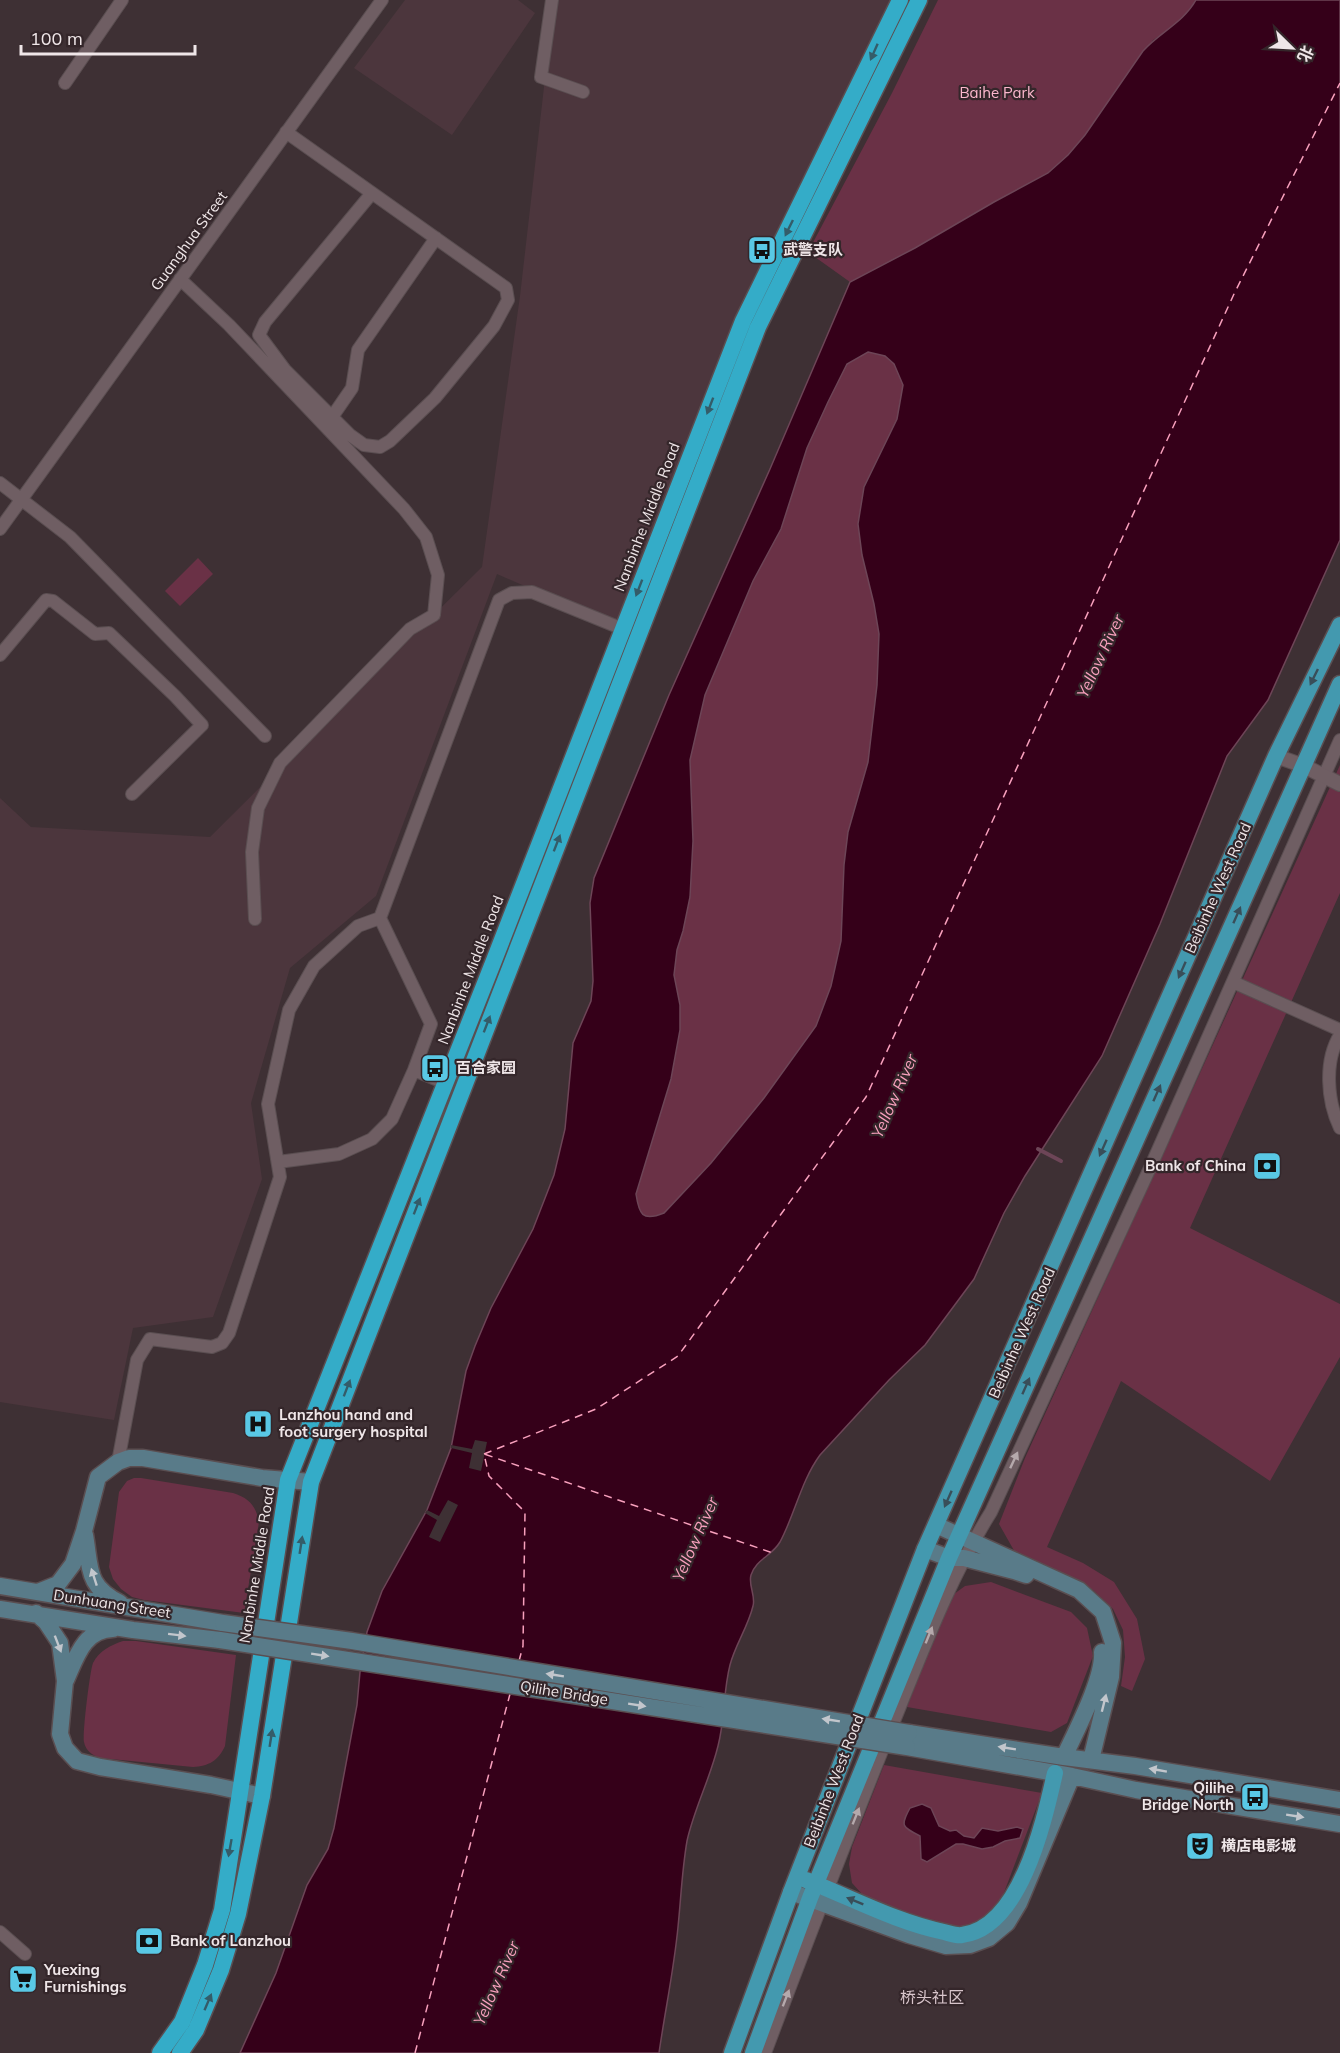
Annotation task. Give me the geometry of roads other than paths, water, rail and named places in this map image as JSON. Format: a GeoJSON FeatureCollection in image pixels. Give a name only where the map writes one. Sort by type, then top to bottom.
{"type":"FeatureCollection","features":[{"type":"Feature","properties":{"kind":"highway","name":"Nanbinhe Middle Road"},"geometry":{"type":"LineString","coordinates":[[160,2053],[182,2022],[205,1965],[222,1910],[288,1480],[446,1083],[743,321],[900,0]]}},
{"type":"Feature","properties":{"kind":"highway"},"geometry":{"type":"LineString","coordinates":[[180,2053],[196,2030],[221,1970],[237,1914],[262,1796],[311,1482],[758,327],[919,0]]}},
{"type":"Feature","properties":{"kind":"main road","name":"Beibinhe West Road"},"geometry":{"type":"LineString","coordinates":[[732,2053],[794,1884],[925,1549],[1276,756],[1340,625]]}},
{"type":"Feature","properties":{"kind":"main road","name":"Beibinhe West Road"},"geometry":{"type":"LineString","coordinates":[[753,2053],[956,1558],[1340,684]]}},
{"type":"Feature","properties":{"kind":"main road"},"geometry":{"type":"LineString","coordinates":[[38,1592],[58,1584],[73,1564],[98,1477],[118,1461],[143,1458],[262,1478],[311,1482]]}},
{"type":"Feature","properties":{"kind":"main road"},"geometry":{"type":"LineString","coordinates":[[936,1525],[1079,1590],[1103,1612],[1113,1643],[1111,1677],[1091,1760]]}},
{"type":"Feature","properties":{"kind":"main road"},"geometry":{"type":"LineString","coordinates":[[84,1531],[94,1584],[106,1596],[128,1607]]}},
{"type":"Feature","properties":{"kind":"main road"},"geometry":{"type":"LineString","coordinates":[[925,1549],[1014,1570],[1079,1598],[1100,1626],[1103,1662],[1064,1757]]}},
{"type":"Feature","properties":{"kind":"main road","name":"Dunhuang Street"},"geometry":{"type":"LineString","coordinates":[[0,1586],[223,1623]]}},
{"type":"Feature","properties":{"kind":"main road","name":"Dunhuang Street"},"geometry":{"type":"LineString","coordinates":[[0,1609],[220,1640]]}},
{"type":"Feature","properties":{"kind":"main road"},"geometry":{"type":"LineString","coordinates":[[36,1613],[46,1622],[60,1643],[65,1681],[60,1734],[65,1748],[77,1761],[262,1796]]}},
{"type":"Feature","properties":{"kind":"main road","name":"Qilihe Bridge"},"geometry":{"type":"LineString","coordinates":[[223,1623],[352,1641],[908,1740]]}},
{"type":"Feature","properties":{"kind":"main road"},"geometry":{"type":"LineString","coordinates":[[65,1681],[82,1644],[102,1629],[134,1629]]}},
{"type":"Feature","properties":{"kind":"main road","name":"Qilihe Bridge"},"geometry":{"type":"LineString","coordinates":[[220,1640],[908,1740]]}},
{"type":"Feature","properties":{"kind":"main road"},"geometry":{"type":"LineString","coordinates":[[908,1740],[1091,1760],[1340,1800]]}},
{"type":"Feature","properties":{"kind":"main road"},"geometry":{"type":"LineString","coordinates":[[908,1740],[1136,1790],[1340,1824]]}},
{"type":"Feature","properties":{"kind":"main road"},"geometry":{"type":"LineString","coordinates":[[794,1884],[922,1927],[961,1935],[989,1925],[1016,1894],[1044,1823],[1055,1773]]}},
{"type":"Feature","properties":{"kind":"main road"},"geometry":{"type":"LineString","coordinates":[[819,1893],[909,1935],[946,1946],[970,1945],[989,1938],[1007,1923],[1019,1903],[1072,1776]]}},
{"type":"Feature","properties":{"kind":"street"},"geometry":{"type":"LineString","coordinates":[[65,83],[122,0]]}},
{"type":"Feature","properties":{"kind":"street","name":"Guanghua Street"},"geometry":{"type":"LineString","coordinates":[[0,529],[382,0]]}},
{"type":"Feature","properties":{"kind":"street"},"geometry":{"type":"LineString","coordinates":[[552,0],[541,77],[583,92]]}},
{"type":"Feature","properties":{"kind":"street"},"geometry":{"type":"LineString","coordinates":[[286,132],[506,288],[508,300],[494,326],[435,398],[390,441],[380,447],[364,445],[350,435],[285,370],[259,335],[266,322],[372,193]]}},
{"type":"Feature","properties":{"kind":"street"},"geometry":{"type":"LineString","coordinates":[[332,417],[352,388],[358,350],[436,238]]}},
{"type":"Feature","properties":{"kind":"street"},"geometry":{"type":"LineString","coordinates":[[180,279],[229,325],[404,509],[426,537],[438,575],[434,615],[410,629],[280,763],[258,808],[252,852],[255,919]]}},
{"type":"Feature","properties":{"kind":"street"},"geometry":{"type":"LineString","coordinates":[[0,483],[70,537],[265,736]]}},
{"type":"Feature","properties":{"kind":"street"},"geometry":{"type":"LineString","coordinates":[[278,1162],[339,1154],[372,1139],[392,1119],[414,1070],[431,1024],[380,918],[499,600],[512,592],[532,592],[623,629]]}},
{"type":"Feature","properties":{"kind":"street"},"geometry":{"type":"LineString","coordinates":[[0,655],[46,600],[53,601],[95,634],[109,633],[175,696],[201,725],[132,794]]}},
{"type":"Feature","properties":{"kind":"street"},"geometry":{"type":"LineString","coordinates":[[966,1539],[991,1512],[1150,1168],[1340,740]]}},
{"type":"Feature","properties":{"kind":"street"},"geometry":{"type":"LineString","coordinates":[[1276,756],[1304,766],[1340,784]]}},
{"type":"Feature","properties":{"kind":"street"},"geometry":{"type":"LineString","coordinates":[[118,1461],[137,1360],[150,1338],[212,1347],[222,1343],[230,1333],[280,1177],[268,1104],[289,1010],[314,966],[358,926],[380,918]]}},
{"type":"Feature","properties":{"kind":"street"},"geometry":{"type":"LineString","coordinates":[[1233,982],[1340,1030]]}},
{"type":"Feature","properties":{"kind":"street"},"geometry":{"type":"LineString","coordinates":[[1340,1035],[1336,1041],[1328,1078],[1333,1115],[1340,1128]]}},
{"type":"Feature","properties":{"kind":"street"},"geometry":{"type":"LineString","coordinates":[[414,1070],[446,1083]]}},
{"type":"Feature","properties":{"kind":"street"},"geometry":{"type":"LineString","coordinates":[[765,2053],[819,1893]]}},
{"type":"Feature","properties":{"kind":"street"},"geometry":{"type":"LineString","coordinates":[[0,1932],[26,1953]]}},
{"type":"Feature","properties":{"kind":"water","name":"Yellow River"},"geometry":{"type":"Polygon","coordinates":[[[1196,0],[1340,0],[1340,540],[1268,700],[1227,756],[1160,924],[1102,1056],[1025,1176],[1004,1213],[974,1279],[925,1345],[889,1380],[820,1455],[813,1465],[780,1542],[753,1570],[750,1583],[754,1598],[753,1606],[730,1665],[718,1746],[687,1841],[672,1974],[659,2053],[240,2053],[276,1973],[307,1885],[328,1849],[357,1705],[367,1632],[382,1591],[427,1510],[451,1448],[466,1371],[475,1346],[491,1308],[533,1229],[554,1175],[565,1129],[573,1043],[591,1001],[593,981],[590,903],[594,878],[669,695],[850,282],[1048,173],[1085,135],[1143,51],[1191,8],[1196,0]],[[868,352],[847,364],[807,448],[781,529],[753,581],[705,695],[690,760],[693,841],[690,897],[677,950],[674,975],[680,1005],[680,1030],[671,1079],[636,1194],[640,1211],[646,1216],[657,1216],[664,1213],[711,1163],[764,1098],[816,1026],[831,986],[841,941],[844,865],[848,832],[868,762],[877,685],[879,634],[862,555],[858,524],[864,487],[897,419],[903,385],[894,364],[885,356],[868,352]]]}},
{"type":"Feature","properties":{"kind":"water"},"geometry":{"type":"Polygon","coordinates":[[[922,1804],[931,1808],[939,1826],[950,1831],[956,1830],[964,1836],[974,1838],[982,1828],[998,1831],[1017,1827],[1023,1829],[1020,1838],[1005,1841],[993,1847],[982,1849],[956,1844],[927,1862],[921,1859],[920,1836],[906,1828],[904,1822],[910,1808],[922,1804]]]}},
{"type":"Feature","properties":{"kind":"waterway"},"geometry":{"type":"LineString","coordinates":[[1038,1149],[1061,1161]]}},
{"type":"Feature","properties":{"kind":"place","name":"武警支队"},"geometry":{"type":"Point","coordinates":[762,250]}},
{"type":"Feature","properties":{"kind":"place","name":"百合家园"},"geometry":{"type":"Point","coordinates":[435,1068]}},
{"type":"Feature","properties":{"kind":"place","name":"Bank of China"},"geometry":{"type":"Point","coordinates":[1267,1166]}},
{"type":"Feature","properties":{"kind":"place","name":"Lanzhou hand and foot surgery hospital"},"geometry":{"type":"Point","coordinates":[258,1424]}},
{"type":"Feature","properties":{"kind":"place","name":"Qilihe Bridge North"},"geometry":{"type":"Point","coordinates":[1255,1797]}},
{"type":"Feature","properties":{"kind":"place","name":"横店电影城"},"geometry":{"type":"Point","coordinates":[1200,1846]}},
{"type":"Feature","properties":{"kind":"place","name":"Bank of Lanzhou"},"geometry":{"type":"Point","coordinates":[149,1941]}},
{"type":"Feature","properties":{"kind":"place","name":"Yuexing Furnishings"},"geometry":{"type":"Point","coordinates":[23,1979]}},
{"type":"Feature","properties":{"kind":"district","name":"桥头社区"},"geometry":{"type":"Point","coordinates":[932,1997]}},
{"type":"Feature","properties":{"kind":"park label","name":"Baihe Park"},"geometry":{"type":"Point","coordinates":[997,93]}}]}
